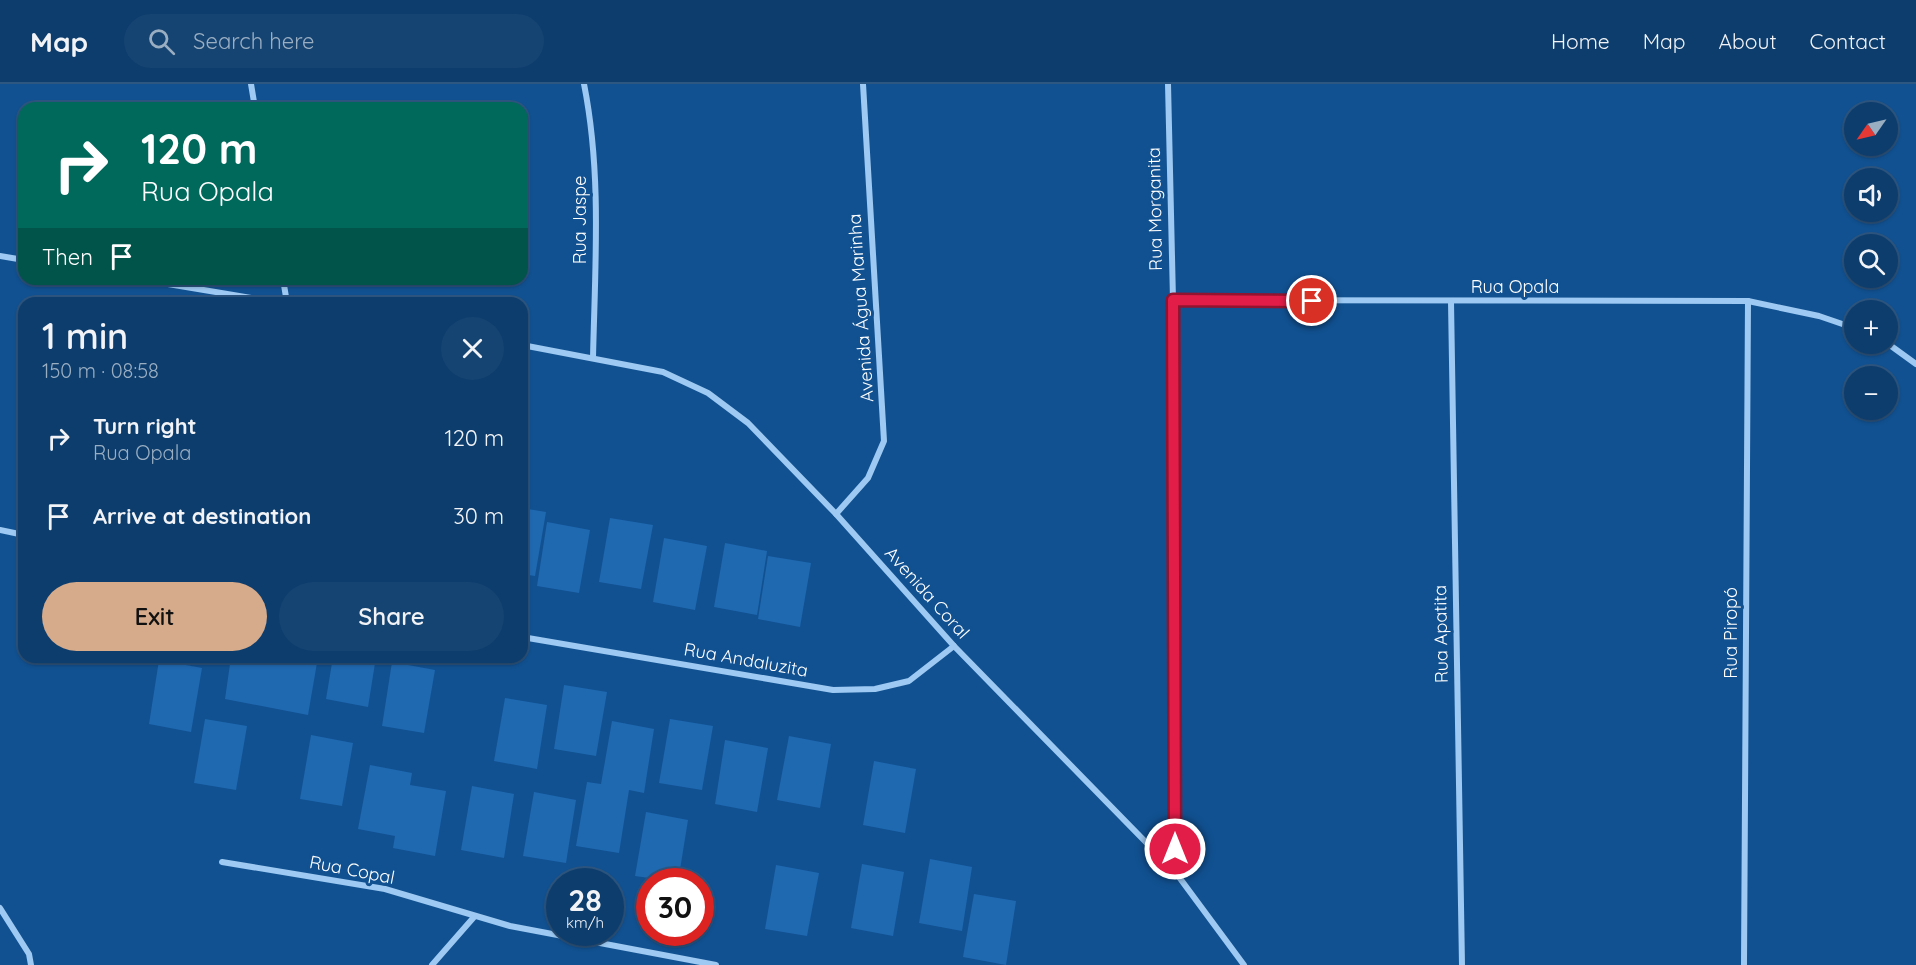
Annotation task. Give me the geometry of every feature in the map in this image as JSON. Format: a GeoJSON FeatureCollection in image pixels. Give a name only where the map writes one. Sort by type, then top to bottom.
{"type":"FeatureCollection","features":[{"type":"Feature","properties":{"kind":"street"},"geometry":{"type":"LineString","coordinates":[[251,84],[254,102]]}},
{"type":"Feature","properties":{"kind":"street","name":"Rua Jaspe"},"geometry":{"type":"LineString","coordinates":[[584,84],[594,132],[596,212],[593,358]]}},
{"type":"Feature","properties":{"kind":"street","name":"Avenida Água Marinha"},"geometry":{"type":"LineString","coordinates":[[836,514],[868,478],[884,441],[862,84]]}},
{"type":"Feature","properties":{"kind":"street","name":"Rua Morganita"},"geometry":{"type":"LineString","coordinates":[[1168,84],[1173,300],[1176,873]]}},
{"type":"Feature","properties":{"kind":"street"},"geometry":{"type":"LineString","coordinates":[[0,256],[18,259]]}},
{"type":"Feature","properties":{"kind":"street"},"geometry":{"type":"LineString","coordinates":[[174,285],[245,297]]}},
{"type":"Feature","properties":{"kind":"street","name":"Rua Opala"},"geometry":{"type":"LineString","coordinates":[[1173,300],[1748,301],[1819,316],[1844,325]]}},
{"type":"Feature","properties":{"kind":"street","name":"Rua Piropó"},"geometry":{"type":"LineString","coordinates":[[1744,965],[1748,301]]}},
{"type":"Feature","properties":{"kind":"street","name":"Rua Apatita"},"geometry":{"type":"LineString","coordinates":[[1451,302],[1462,965]]}},
{"type":"Feature","properties":{"kind":"street","name":"Avenida Coral"},"geometry":{"type":"LineString","coordinates":[[528,346],[663,372],[708,393],[748,423],[836,514],[954,646],[1176,873],[1244,965]]}},
{"type":"Feature","properties":{"kind":"street"},"geometry":{"type":"LineString","coordinates":[[1898,351],[1916,364]]}},
{"type":"Feature","properties":{"kind":"street"},"geometry":{"type":"LineString","coordinates":[[0,530],[18,534]]}},
{"type":"Feature","properties":{"kind":"street","name":"Rua Andaluzita"},"geometry":{"type":"LineString","coordinates":[[528,638],[833,690],[875,689],[909,681],[954,646]]}},
{"type":"Feature","properties":{"kind":"street","name":"Rua Copal"},"geometry":{"type":"LineString","coordinates":[[222,862],[385,889],[474,917],[716,965]]}},
{"type":"Feature","properties":{"kind":"street"},"geometry":{"type":"LineString","coordinates":[[0,908],[29,954],[31,965]]}},
{"type":"Feature","properties":{"kind":"street"},"geometry":{"type":"LineString","coordinates":[[432,965],[474,917]]}},
{"type":"Feature","properties":{"kind":"building"},"geometry":{"type":"Polygon","coordinates":[[[528,509],[546,512],[535,576],[528,575],[528,509]]]}},
{"type":"Feature","properties":{"kind":"building"},"geometry":{"type":"Polygon","coordinates":[[[610,518],[653,525],[641,589],[599,582],[610,518]]]}},
{"type":"Feature","properties":{"kind":"building"},"geometry":{"type":"Polygon","coordinates":[[[547,522],[590,530],[579,593],[537,586],[547,522]]]}},
{"type":"Feature","properties":{"kind":"building"},"geometry":{"type":"Polygon","coordinates":[[[664,538],[707,546],[695,610],[653,602],[664,538]]]}},
{"type":"Feature","properties":{"kind":"building"},"geometry":{"type":"Polygon","coordinates":[[[725,543],[767,551],[757,615],[714,607],[725,543]]]}},
{"type":"Feature","properties":{"kind":"building"},"geometry":{"type":"Polygon","coordinates":[[[768,556],[811,563],[800,627],[758,619],[768,556]]]}},
{"type":"Feature","properties":{"kind":"building"},"geometry":{"type":"Polygon","coordinates":[[[159,663],[175,663],[202,668],[191,732],[149,724],[159,663]]]}},
{"type":"Feature","properties":{"kind":"building"},"geometry":{"type":"Polygon","coordinates":[[[230,663],[317,663],[308,715],[225,699],[230,663]]]}},
{"type":"Feature","properties":{"kind":"building"},"geometry":{"type":"Polygon","coordinates":[[[332,663],[375,663],[368,707],[326,699],[332,663]]]}},
{"type":"Feature","properties":{"kind":"building"},"geometry":{"type":"Polygon","coordinates":[[[392,663],[435,670],[424,733],[382,726],[392,663]]]}},
{"type":"Feature","properties":{"kind":"building"},"geometry":{"type":"Polygon","coordinates":[[[564,685],[607,692],[596,756],[554,749],[564,685]]]}},
{"type":"Feature","properties":{"kind":"building"},"geometry":{"type":"Polygon","coordinates":[[[505,698],[547,705],[537,769],[494,761],[505,698]]]}},
{"type":"Feature","properties":{"kind":"building"},"geometry":{"type":"Polygon","coordinates":[[[205,719],[247,726],[236,790],[194,783],[205,719]]]}},
{"type":"Feature","properties":{"kind":"building"},"geometry":{"type":"Polygon","coordinates":[[[670,719],[713,726],[702,790],[659,783],[670,719]]]}},
{"type":"Feature","properties":{"kind":"building"},"geometry":{"type":"Polygon","coordinates":[[[612,721],[654,729],[644,793],[629,790],[619,853],[576,846],[587,782],[601,784],[612,721]]]}},
{"type":"Feature","properties":{"kind":"building"},"geometry":{"type":"Polygon","coordinates":[[[311,735],[353,743],[342,806],[300,799],[311,735]]]}},
{"type":"Feature","properties":{"kind":"building"},"geometry":{"type":"Polygon","coordinates":[[[789,736],[831,744],[820,808],[777,800],[789,736]]]}},
{"type":"Feature","properties":{"kind":"building"},"geometry":{"type":"Polygon","coordinates":[[[725,740],[768,748],[757,812],[715,804],[725,740]]]}},
{"type":"Feature","properties":{"kind":"building"},"geometry":{"type":"Polygon","coordinates":[[[874,761],[916,769],[905,833],[863,825],[874,761]]]}},
{"type":"Feature","properties":{"kind":"building"},"geometry":{"type":"Polygon","coordinates":[[[370,765],[412,773],[410,785],[446,791],[435,856],[393,848],[395,836],[358,829],[370,765]]]}},
{"type":"Feature","properties":{"kind":"building"},"geometry":{"type":"Polygon","coordinates":[[[472,786],[514,794],[504,858],[461,850],[472,786]]]}},
{"type":"Feature","properties":{"kind":"building"},"geometry":{"type":"Polygon","coordinates":[[[534,792],[576,800],[566,863],[523,856],[534,792]]]}},
{"type":"Feature","properties":{"kind":"building"},"geometry":{"type":"Polygon","coordinates":[[[646,812],[688,820],[680,868],[636,868],[646,812]]]}},
{"type":"Feature","properties":{"kind":"building"},"geometry":{"type":"Polygon","coordinates":[[[930,859],[972,867],[962,931],[919,923],[930,859]]]}},
{"type":"Feature","properties":{"kind":"building"},"geometry":{"type":"Polygon","coordinates":[[[862,864],[904,872],[893,936],[851,928],[862,864]]]}},
{"type":"Feature","properties":{"kind":"building"},"geometry":{"type":"Polygon","coordinates":[[[776,865],[819,873],[807,936],[765,929],[776,865]]]}},
{"type":"Feature","properties":{"kind":"building"},"geometry":{"type":"Polygon","coordinates":[[[974,894],[1016,901],[1006,965],[963,957],[974,894]]]}},
{"type":"Feature","properties":{"kind":"route"},"geometry":{"type":"LineString","coordinates":[[1175,849],[1173,300],[1312,301]]}}]}
